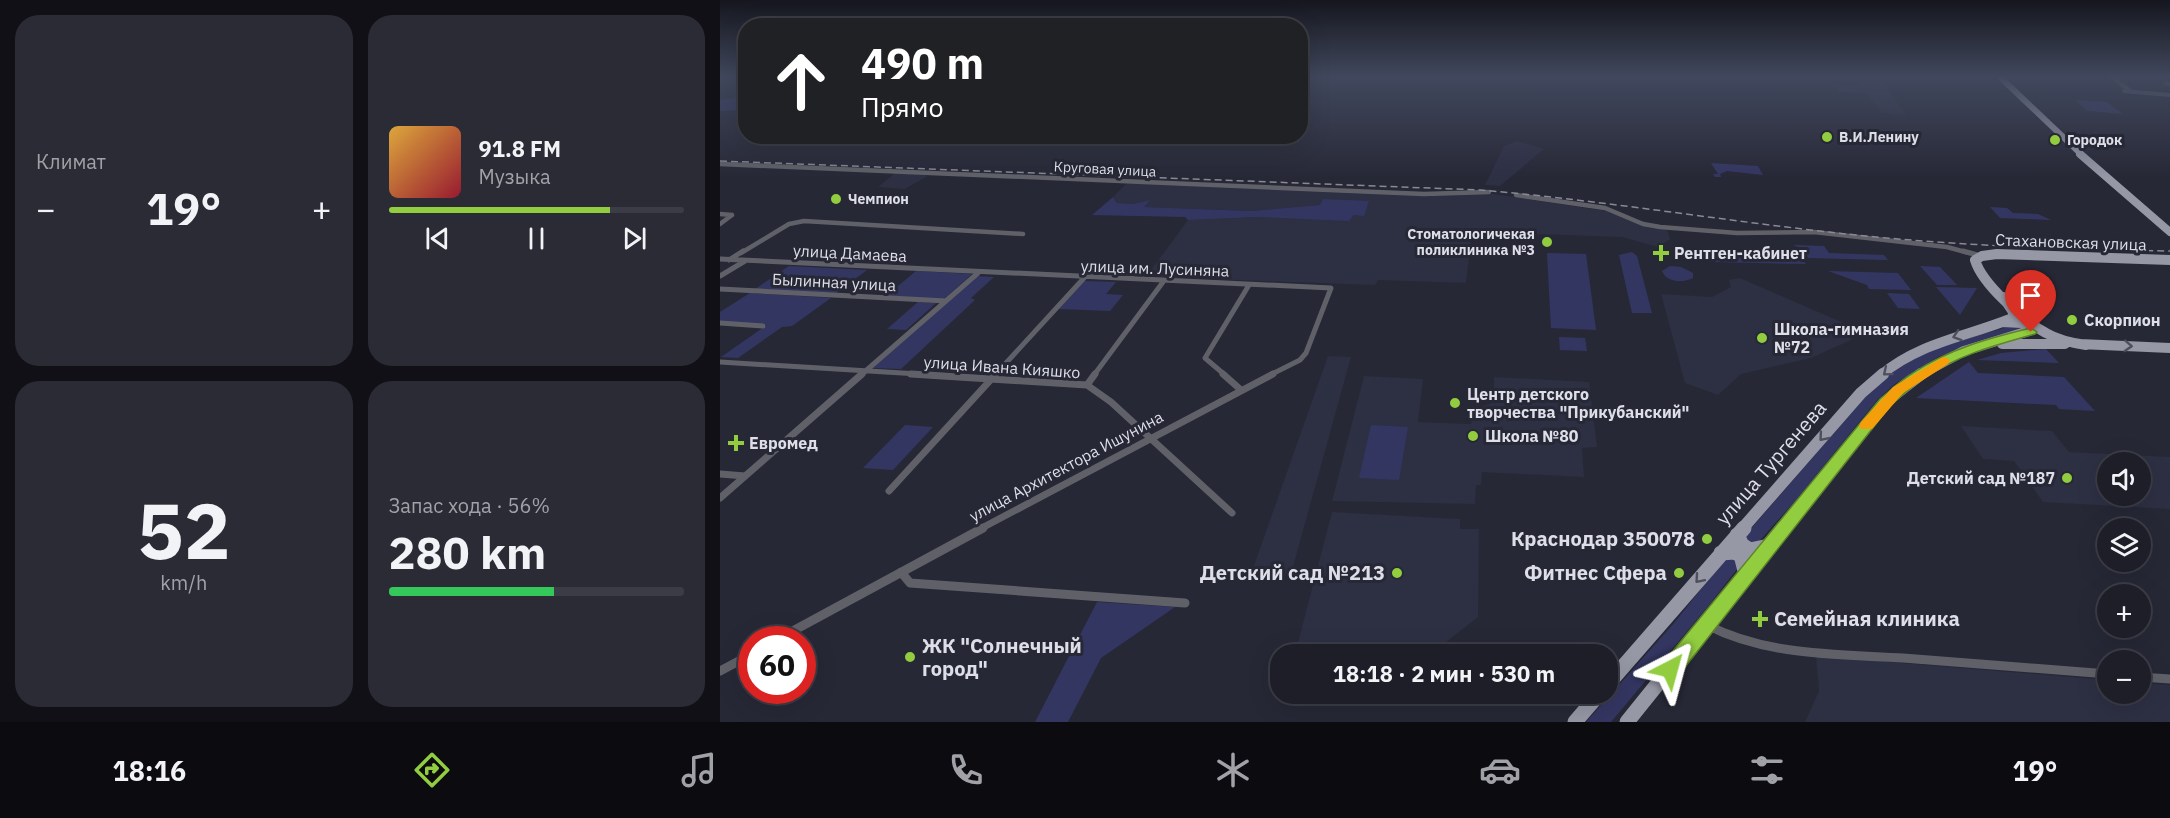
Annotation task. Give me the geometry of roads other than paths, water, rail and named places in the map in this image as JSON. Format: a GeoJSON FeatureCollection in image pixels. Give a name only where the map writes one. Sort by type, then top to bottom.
{"type":"FeatureCollection","features":[{"type":"Feature","properties":{"kind":"main road"},"geometry":{"type":"LineString","coordinates":[[2036,111],[2109,181],[2170,232]]}},
{"type":"Feature","properties":{"kind":"main road"},"geometry":{"type":"LineString","coordinates":[[2042,111],[2132,196],[2170,226]]}},
{"type":"Feature","properties":{"kind":"main road","name":"Стахановская улица"},"geometry":{"type":"LineString","coordinates":[[2086,345],[2051,336],[2037,328],[2003,297],[1975,266],[1975,260],[1982,256],[2017,254],[2170,260]]}},
{"type":"Feature","properties":{"kind":"main road"},"geometry":{"type":"LineString","coordinates":[[2003,297],[2014,315],[2003,322]]}},
{"type":"Feature","properties":{"kind":"main road"},"geometry":{"type":"LineString","coordinates":[[1627,722],[1885,402],[1907,383],[1929,369],[1978,345],[2032,330],[2020,322],[2003,322]]}},
{"type":"Feature","properties":{"kind":"main road","name":"улица Тургенева"},"geometry":{"type":"LineString","coordinates":[[1618,672],[1848,406],[1900,360],[1941,341],[2003,322]]}},
{"type":"Feature","properties":{"kind":"main road"},"geometry":{"type":"LineString","coordinates":[[1978,345],[2013,343],[2170,348]]}},
{"type":"Feature","properties":{"kind":"main road"},"geometry":{"type":"LineString","coordinates":[[1737,535],[1740,544],[1750,550],[1758,551],[1770,546]]}},
{"type":"Feature","properties":{"kind":"main road"},"geometry":{"type":"LineString","coordinates":[[1721,553],[1735,552],[1743,556],[1746,561],[1746,575]]}},
{"type":"Feature","properties":{"kind":"main road"},"geometry":{"type":"LineString","coordinates":[[1575,722],[1591,704]]}},
{"type":"Feature","properties":{"kind":"street","name":"Круговая улица"},"geometry":{"type":"LineString","coordinates":[[720,164],[1424,194],[1489,192]]}},
{"type":"Feature","properties":{"kind":"street"},"geometry":{"type":"LineString","coordinates":[[1516,195],[1605,208],[1643,224],[1660,228],[1737,232],[1814,232],[1947,247],[1982,256]]}},
{"type":"Feature","properties":{"kind":"street"},"geometry":{"type":"LineString","coordinates":[[720,213],[732,215],[720,224]]}},
{"type":"Feature","properties":{"kind":"street"},"geometry":{"type":"LineString","coordinates":[[728,260],[789,224],[804,221],[1023,234]]}},
{"type":"Feature","properties":{"kind":"street","name":"улица Дамаева"},"geometry":{"type":"LineString","coordinates":[[720,260],[978,273]]}},
{"type":"Feature","properties":{"kind":"street"},"geometry":{"type":"LineString","coordinates":[[720,276],[745,261]]}},
{"type":"Feature","properties":{"kind":"street"},"geometry":{"type":"LineString","coordinates":[[720,498],[978,273]]}},
{"type":"Feature","properties":{"kind":"street","name":"улица им. Лусиняна"},"geometry":{"type":"LineString","coordinates":[[978,273],[1331,288]]}},
{"type":"Feature","properties":{"kind":"street"},"geometry":{"type":"LineString","coordinates":[[889,491],[1084,278]]}},
{"type":"Feature","properties":{"kind":"street"},"geometry":{"type":"LineString","coordinates":[[1087,385],[1163,282]]}},
{"type":"Feature","properties":{"kind":"street"},"geometry":{"type":"LineString","coordinates":[[1241,390],[1206,358],[1250,285]]}},
{"type":"Feature","properties":{"kind":"street","name":"улица Архитектора Ишунина"},"geometry":{"type":"LineString","coordinates":[[802,626],[1149,438],[1300,360],[1306,352],[1331,288]]}},
{"type":"Feature","properties":{"kind":"street","name":"Былинная улица"},"geometry":{"type":"LineString","coordinates":[[720,290],[946,302]]}},
{"type":"Feature","properties":{"kind":"street"},"geometry":{"type":"LineString","coordinates":[[720,323],[763,326]]}},
{"type":"Feature","properties":{"kind":"street","name":"улица Ивана Кияшко"},"geometry":{"type":"LineString","coordinates":[[720,362],[1087,385],[1111,402],[1232,513]]}},
{"type":"Feature","properties":{"kind":"street"},"geometry":{"type":"LineString","coordinates":[[720,474],[745,476]]}},
{"type":"Feature","properties":{"kind":"street"},"geometry":{"type":"LineString","coordinates":[[901,572],[910,583],[1185,603]]}},
{"type":"Feature","properties":{"kind":"street"},"geometry":{"type":"LineString","coordinates":[[1707,624],[1722,634],[1750,643],[1855,655],[2097,673]]}},
{"type":"Feature","properties":{"kind":"street"},"geometry":{"type":"LineString","coordinates":[[720,671],[738,661]]}},
{"type":"Feature","properties":{"kind":"street"},"geometry":{"type":"LineString","coordinates":[[2151,678],[2170,679]]}},
{"type":"Feature","properties":{"kind":"railway"},"geometry":{"type":"LineString","coordinates":[[720,161],[1481,190],[1895,239],[2013,246],[2170,251]]}},
{"type":"Feature","properties":{"kind":"place","name":"В.И.Ленину"},"geometry":{"type":"Point","coordinates":[1827,137]}},
{"type":"Feature","properties":{"kind":"place","name":"Городок"},"geometry":{"type":"Point","coordinates":[2055,140]}},
{"type":"Feature","properties":{"kind":"place","name":"Чемпион"},"geometry":{"type":"Point","coordinates":[836,199]}},
{"type":"Feature","properties":{"kind":"place","name":"Стоматологичекая поликлиника №3"},"geometry":{"type":"Point","coordinates":[1547,242]}},
{"type":"Feature","properties":{"kind":"place","name":"Рентген-кабинет"},"geometry":{"type":"Point","coordinates":[1661,253]}},
{"type":"Feature","properties":{"kind":"place","name":"Скорпион"},"geometry":{"type":"Point","coordinates":[2072,320]}},
{"type":"Feature","properties":{"kind":"place","name":"Школа-гимназия №72"},"geometry":{"type":"Point","coordinates":[1762,338]}},
{"type":"Feature","properties":{"kind":"place","name":"Центр детского творчества \"Прикубанский\""},"geometry":{"type":"Point","coordinates":[1455,403]}},
{"type":"Feature","properties":{"kind":"place","name":"Школа №80"},"geometry":{"type":"Point","coordinates":[1473,436]}},
{"type":"Feature","properties":{"kind":"place","name":"Евромед"},"geometry":{"type":"Point","coordinates":[736,443]}},
{"type":"Feature","properties":{"kind":"place","name":"Детский сад №187"},"geometry":{"type":"Point","coordinates":[2067,478]}},
{"type":"Feature","properties":{"kind":"place","name":"Краснодар 350078"},"geometry":{"type":"Point","coordinates":[1707,539]}},
{"type":"Feature","properties":{"kind":"place","name":"Детский сад №213"},"geometry":{"type":"Point","coordinates":[1397,573]}},
{"type":"Feature","properties":{"kind":"place","name":"Фитнес Сфера"},"geometry":{"type":"Point","coordinates":[1679,573]}},
{"type":"Feature","properties":{"kind":"place","name":"Семейная клиника"},"geometry":{"type":"Point","coordinates":[1760,619]}},
{"type":"Feature","properties":{"kind":"place","name":"ЖК \"Солнечный город\""},"geometry":{"type":"Point","coordinates":[910,657]}}]}
